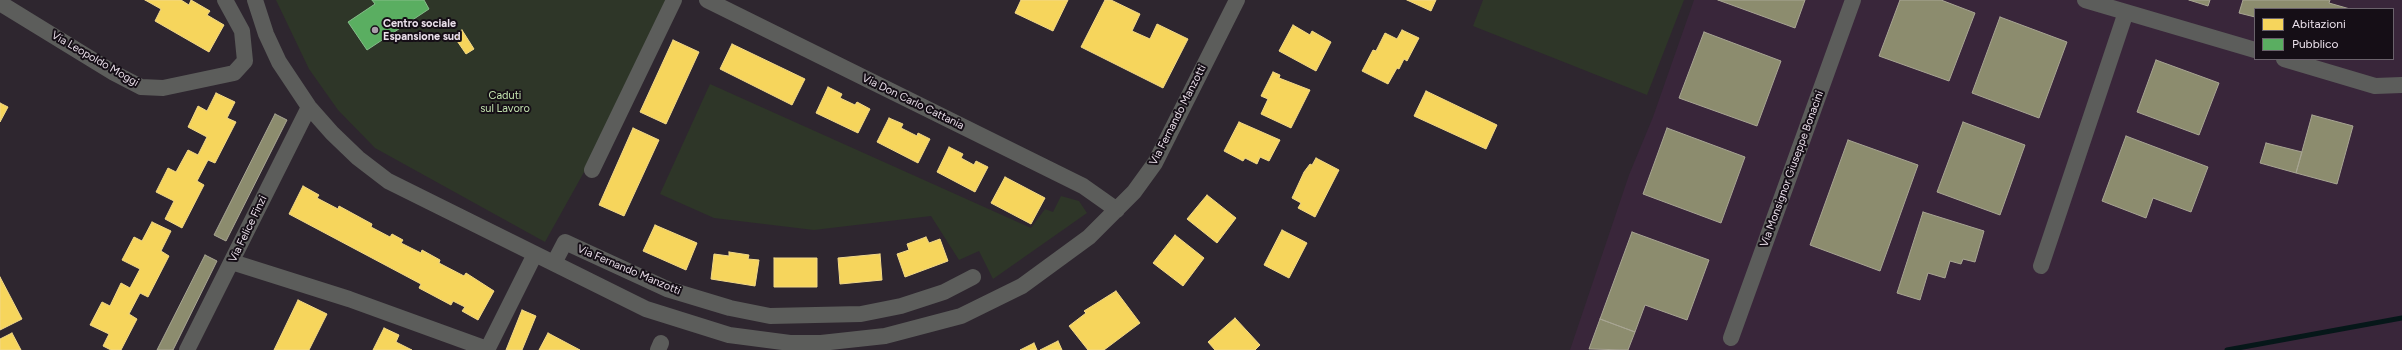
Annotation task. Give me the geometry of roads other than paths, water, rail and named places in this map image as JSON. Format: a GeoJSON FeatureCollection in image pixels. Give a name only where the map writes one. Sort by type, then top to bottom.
{"type":"FeatureCollection","features":[{"type":"Feature","properties":{"kind":"street","name":"Via Leopoldo Moggi"},"geometry":{"type":"LineString","coordinates":[[0,3],[114,73],[141,87],[163,88],[234,73],[245,61],[242,31],[225,0]]}},
{"type":"Feature","properties":{"kind":"street","name":"Via Fernando Manzotti"},"geometry":{"type":"LineString","coordinates":[[255,0],[266,34],[279,62],[309,106],[332,133],[358,158],[388,181],[646,309],[729,335],[790,343],[851,341],[921,328],[961,316],[1022,286],[1089,237],[1134,192],[1155,163],[1237,0]]}},
{"type":"Feature","properties":{"kind":"street"},"geometry":{"type":"LineString","coordinates":[[592,170],[674,0]]}},
{"type":"Feature","properties":{"kind":"street","name":"Via Don Carlo Cattania"},"geometry":{"type":"LineString","coordinates":[[707,0],[1083,186],[1117,210]]}},
{"type":"Feature","properties":{"kind":"street","name":"Via Monsignor Giuseppe Bonacini"},"geometry":{"type":"LineString","coordinates":[[1732,338],[1853,0]]}},
{"type":"Feature","properties":{"kind":"street"},"geometry":{"type":"LineString","coordinates":[[2085,0],[2254,50]]}},
{"type":"Feature","properties":{"kind":"street"},"geometry":{"type":"LineString","coordinates":[[2041,266],[2126,12]]}},
{"type":"Feature","properties":{"kind":"street"},"geometry":{"type":"LineString","coordinates":[[2287,60],[2375,86],[2402,85]]}},
{"type":"Feature","properties":{"kind":"street","name":"Via Felice Finzi"},"geometry":{"type":"LineString","coordinates":[[187,350],[309,106]]}},
{"type":"Feature","properties":{"kind":"street","name":"Via Fernando Manzotti"},"geometry":{"type":"LineString","coordinates":[[554,263],[565,242],[667,289],[730,308],[770,316],[862,314],[901,306],[944,292],[973,277]]}},
{"type":"Feature","properties":{"kind":"street"},"geometry":{"type":"LineString","coordinates":[[232,262],[349,299],[487,349],[535,254]]}},
{"type":"Feature","properties":{"kind":"waterway"},"geometry":{"type":"LineString","coordinates":[[2227,350],[2402,318]]}},
{"type":"Feature","properties":{"kind":"place","name":"Centro sociale Espansione sud"},"geometry":{"type":"Point","coordinates":[375,30]}},
{"type":"Feature","properties":{"kind":"park label","name":"Caduti sul Lavoro"},"geometry":{"type":"Point","coordinates":[505,102]}}]}
